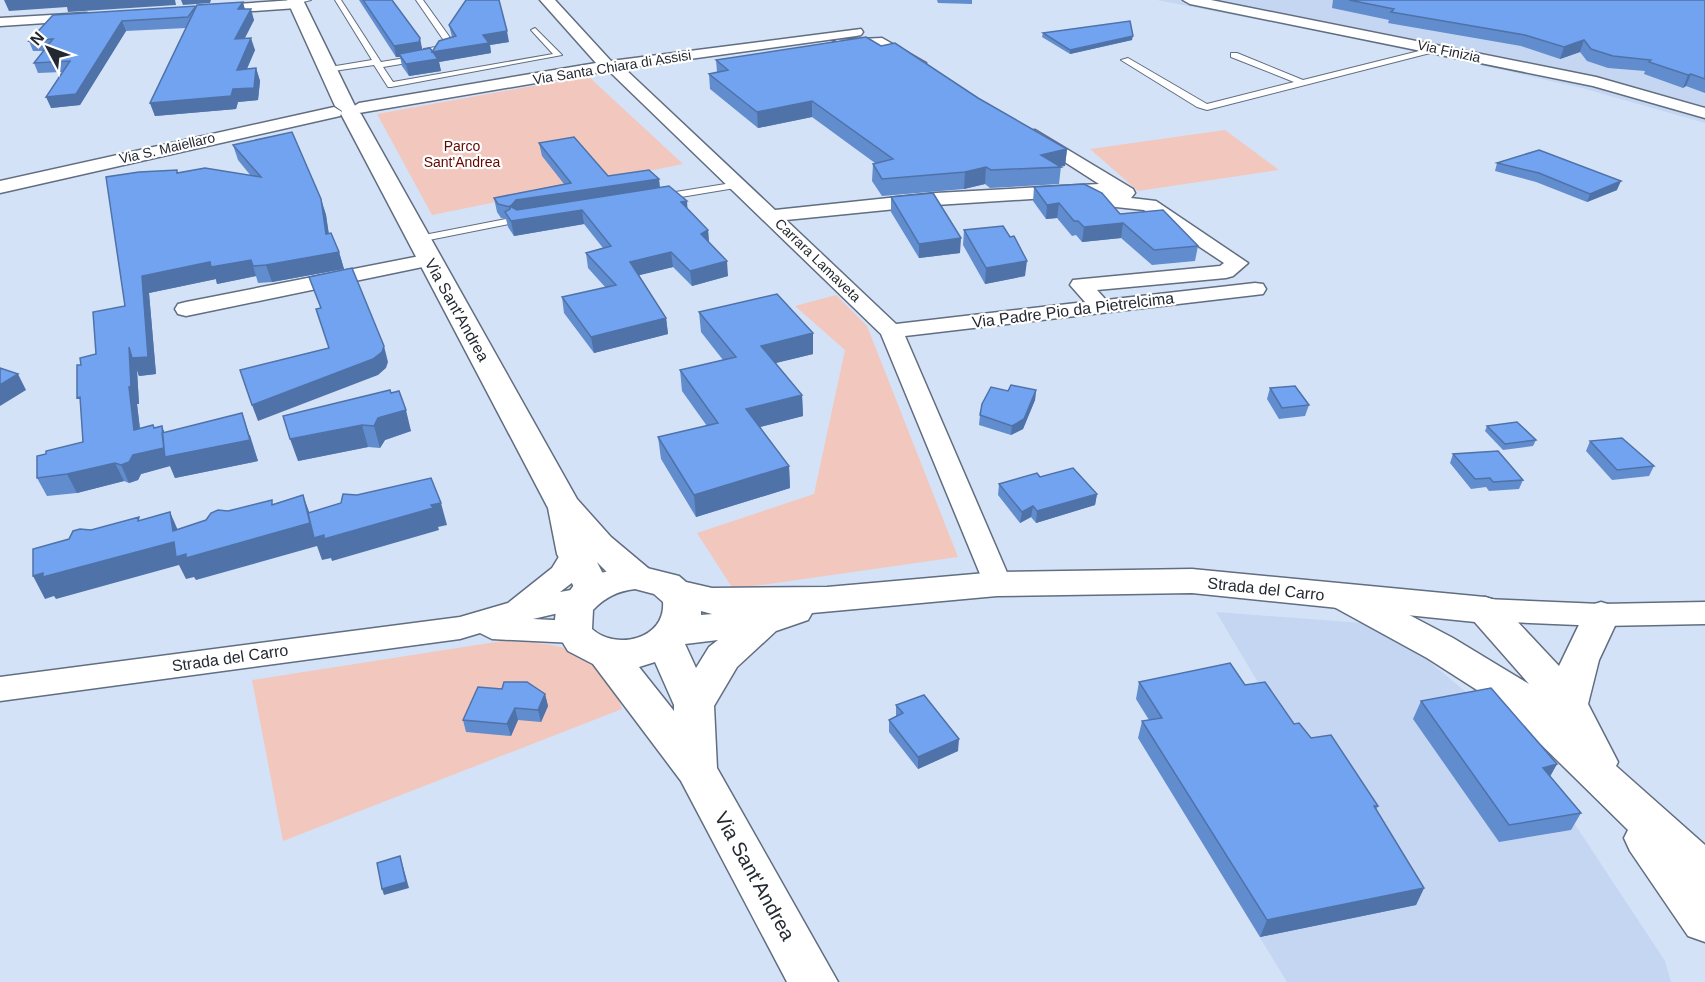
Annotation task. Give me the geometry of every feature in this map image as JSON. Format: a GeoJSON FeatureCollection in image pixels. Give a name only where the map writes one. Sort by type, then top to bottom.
{"type":"FeatureCollection","features":[{"type":"Feature","properties":{"kind":"main road","name":"Via Sant'Andrea"},"geometry":{"type":"LineString","coordinates":[[299,2],[327,70],[347,110],[563,505],[599,545],[635,577]]}},
{"type":"Feature","properties":{"kind":"main road","name":"Via Sant'Andrea"},"geometry":{"type":"LineString","coordinates":[[563,505],[575,554],[592,650],[607,654],[696,769],[813,982]]}},
{"type":"Feature","properties":{"kind":"main road","name":"Via Sant'Andrea"},"geometry":{"type":"LineString","coordinates":[[583,607],[613,581],[635,577],[665,584],[676,592]]}},
{"type":"Feature","properties":{"kind":"main road","name":"Strada del Carro"},"geometry":{"type":"LineString","coordinates":[[676,592],[712,601],[827,600],[997,584],[1192,581],[1485,610]]}},
{"type":"Feature","properties":{"kind":"main road"},"geometry":{"type":"LineString","coordinates":[[607,654],[637,653],[671,636],[684,610],[682,600],[676,592]]}},
{"type":"Feature","properties":{"kind":"main road"},"geometry":{"type":"LineString","coordinates":[[1347,598],[1440,648],[1516,695],[1608,785],[1705,873]]}},
{"type":"Feature","properties":{"kind":"main road","name":"Strada del Carro"},"geometry":{"type":"LineString","coordinates":[[671,636],[763,622],[827,600]]}},
{"type":"Feature","properties":{"kind":"main road"},"geometry":{"type":"LineString","coordinates":[[1485,610],[1489,652],[1516,695]]}},
{"type":"Feature","properties":{"kind":"main road"},"geometry":{"type":"LineString","coordinates":[[1485,610],[1522,648],[1568,704],[1608,785],[1705,921]]}},
{"type":"Feature","properties":{"kind":"main road"},"geometry":{"type":"LineString","coordinates":[[1568,704],[1580,660],[1601,615]]}},
{"type":"Feature","properties":{"kind":"main road"},"geometry":{"type":"LineString","coordinates":[[694,705],[723,657],[763,622]]}},
{"type":"Feature","properties":{"kind":"main road","name":"Via Sant'Andrea"},"geometry":{"type":"LineString","coordinates":[[671,636],[694,705],[696,769]]}},
{"type":"Feature","properties":{"kind":"street","name":"Carrara Lamaveta"},"geometry":{"type":"LineString","coordinates":[[547,0],[607,66],[617,70],[773,216],[891,331],[997,584]]}},
{"type":"Feature","properties":{"kind":"street","name":"Via Finizia"},"geometry":{"type":"LineString","coordinates":[[1190,0],[1233,4],[1596,82],[1705,113]]}},
{"type":"Feature","properties":{"kind":"street"},"geometry":{"type":"LineString","coordinates":[[190,11],[299,2]]}},
{"type":"Feature","properties":{"kind":"street"},"geometry":{"type":"LineString","coordinates":[[0,22],[107,16]]}},
{"type":"Feature","properties":{"kind":"street","name":"Via Santa Chiara di Assisi"},"geometry":{"type":"LineString","coordinates":[[347,110],[607,66],[866,30]]}},
{"type":"Feature","properties":{"kind":"street"},"geometry":{"type":"LineString","coordinates":[[770,55],[874,41],[882,42],[937,75]]}},
{"type":"Feature","properties":{"kind":"street","name":"Via S. Maiellaro"},"geometry":{"type":"LineString","coordinates":[[0,187],[347,110]]}},
{"type":"Feature","properties":{"kind":"street"},"geometry":{"type":"LineString","coordinates":[[773,216],[936,199],[1093,189],[1126,193],[1018,124]]}},
{"type":"Feature","properties":{"kind":"street"},"geometry":{"type":"LineString","coordinates":[[1094,200],[1149,205],[1238,263],[1226,272],[1081,285],[1101,307]]}},
{"type":"Feature","properties":{"kind":"street"},"geometry":{"type":"LineString","coordinates":[[186,309],[424,249]]}},
{"type":"Feature","properties":{"kind":"street","name":"Via Padre Pio da Pietrelcima"},"geometry":{"type":"LineString","coordinates":[[891,331],[1255,289]]}},
{"type":"Feature","properties":{"kind":"street","name":"Strada del Carro"},"geometry":{"type":"LineString","coordinates":[[511,613],[539,595],[563,575],[575,554]]}},
{"type":"Feature","properties":{"kind":"street","name":"Strada del Carro"},"geometry":{"type":"LineString","coordinates":[[460,628],[511,613],[583,607]]}},
{"type":"Feature","properties":{"kind":"street","name":"Strada del Carro"},"geometry":{"type":"LineString","coordinates":[[0,689],[460,628],[583,607]]}},
{"type":"Feature","properties":{"kind":"street","name":"Strada del Carro"},"geometry":{"type":"LineString","coordinates":[[1485,610],[1601,615],[1705,613]]}},
{"type":"Feature","properties":{"kind":"lane"},"geometry":{"type":"LineString","coordinates":[[340,0],[391,84],[558,55],[535,30]]}},
{"type":"Feature","properties":{"kind":"lane"},"geometry":{"type":"LineString","coordinates":[[327,70],[428,57],[427,51],[452,46],[419,0]]}},
{"type":"Feature","properties":{"kind":"lane"},"geometry":{"type":"LineString","coordinates":[[1125,60],[1200,105],[1207,106],[1435,49]]}},
{"type":"Feature","properties":{"kind":"lane"},"geometry":{"type":"LineString","coordinates":[[1234,55],[1300,82]]}},
{"type":"Feature","properties":{"kind":"lane"},"geometry":{"type":"LineString","coordinates":[[479,70],[490,86]]}},
{"type":"Feature","properties":{"kind":"lane"},"geometry":{"type":"LineString","coordinates":[[654,198],[738,185]]}},
{"type":"Feature","properties":{"kind":"lane"},"geometry":{"type":"LineString","coordinates":[[424,249],[506,222]]}},
{"type":"Feature","properties":{"kind":"shaded area"},"geometry":{"type":"Polygon","coordinates":[[[1157,0],[1705,0],[1705,123],[1582,88],[1418,51],[1157,0]]]}},
{"type":"Feature","properties":{"kind":"shaded area"},"geometry":{"type":"Polygon","coordinates":[[[1216,612],[1362,623],[1426,659],[1483,706],[1547,782],[1665,961],[1671,982],[1287,982],[1209,854],[1241,847],[1293,741],[1216,612]]]}},
{"type":"Feature","properties":{"kind":"green space","name":"Parco Sant'Andrea"},"geometry":{"type":"Polygon","coordinates":[[[588,76],[683,164],[432,215],[377,114],[588,76]]]}},
{"type":"Feature","properties":{"kind":"green space"},"geometry":{"type":"Polygon","coordinates":[[[1225,130],[1279,170],[1138,191],[1090,149],[1225,130]]]}},
{"type":"Feature","properties":{"kind":"green space"},"geometry":{"type":"Polygon","coordinates":[[[836,295],[867,326],[958,557],[733,589],[697,533],[814,494],[845,350],[795,306],[836,295]]]}},
{"type":"Feature","properties":{"kind":"green space"},"geometry":{"type":"Polygon","coordinates":[[[502,641],[543,644],[577,652],[591,660],[604,672],[614,688],[622,709],[283,841],[252,680],[502,641]]]}},
{"type":"Feature","properties":{"kind":"building"},"geometry":{"type":"Polygon","coordinates":[[[363,0],[392,0],[420,38],[419,42],[394,46],[363,0]]]}},
{"type":"Feature","properties":{"kind":"building"},"geometry":{"type":"Polygon","coordinates":[[[466,0],[499,0],[507,31],[483,35],[489,43],[432,52],[439,41],[456,36],[449,25],[466,0]]]}},
{"type":"Feature","properties":{"kind":"building"},"geometry":{"type":"Polygon","coordinates":[[[1349,0],[1705,0],[1705,79],[1649,62],[1651,60],[1613,56],[1591,49],[1584,40],[1564,47],[1525,35],[1391,12],[1394,9],[1349,0]]]}},
{"type":"Feature","properties":{"kind":"building"},"geometry":{"type":"Polygon","coordinates":[[[243,2],[238,9],[251,9],[235,39],[251,38],[237,70],[256,68],[254,88],[233,89],[231,96],[150,103],[197,5],[243,2]]]}},
{"type":"Feature","properties":{"kind":"building"},"geometry":{"type":"Polygon","coordinates":[[[196,6],[188,17],[122,21],[76,94],[46,97],[70,61],[34,63],[53,39],[29,41],[53,15],[196,6]]]}},
{"type":"Feature","properties":{"kind":"building"},"geometry":{"type":"Polygon","coordinates":[[[1130,21],[1133,36],[1070,50],[1043,33],[1130,21]]]}},
{"type":"Feature","properties":{"kind":"building"},"geometry":{"type":"Polygon","coordinates":[[[866,37],[881,46],[895,43],[978,98],[1067,149],[1041,155],[1061,167],[991,170],[986,167],[965,172],[882,179],[873,164],[893,159],[812,101],[757,112],[709,74],[728,70],[716,60],[866,37]]]}},
{"type":"Feature","properties":{"kind":"building"},"geometry":{"type":"Polygon","coordinates":[[[430,48],[438,59],[406,64],[399,54],[430,48]]]}},
{"type":"Feature","properties":{"kind":"building"},"geometry":{"type":"Polygon","coordinates":[[[292,132],[321,199],[326,234],[331,233],[339,252],[266,265],[253,266],[251,260],[211,267],[210,262],[142,276],[148,357],[132,358],[129,347],[131,386],[129,387],[134,430],[153,425],[154,428],[162,426],[164,448],[133,455],[129,462],[121,465],[115,463],[37,478],[37,456],[46,454],[46,451],[83,442],[80,397],[77,398],[77,365],[81,365],[80,358],[96,354],[93,312],[125,306],[106,177],[139,172],[177,170],[177,173],[205,168],[261,177],[233,145],[292,132]]]}},
{"type":"Feature","properties":{"kind":"building"},"geometry":{"type":"Polygon","coordinates":[[[574,137],[608,176],[649,170],[659,179],[516,200],[510,207],[498,204],[494,198],[571,183],[539,143],[574,137]]]}},
{"type":"Feature","properties":{"kind":"building"},"geometry":{"type":"Polygon","coordinates":[[[1539,150],[1621,181],[1590,194],[1539,173],[1497,163],[1539,150]]]}},
{"type":"Feature","properties":{"kind":"building"},"geometry":{"type":"Polygon","coordinates":[[[1084,184],[1102,193],[1120,214],[1163,210],[1198,246],[1154,250],[1123,223],[1084,227],[1078,221],[1074,221],[1059,203],[1047,205],[1034,187],[1084,184]]]}},
{"type":"Feature","properties":{"kind":"building"},"geometry":{"type":"Polygon","coordinates":[[[669,186],[687,201],[681,202],[708,230],[701,234],[727,261],[690,271],[671,252],[630,262],[666,318],[591,337],[562,297],[616,285],[586,253],[611,246],[582,210],[511,221],[505,212],[510,209],[510,206],[517,210],[669,186]]]}},
{"type":"Feature","properties":{"kind":"building"},"geometry":{"type":"Polygon","coordinates":[[[933,193],[961,238],[919,244],[891,197],[933,193]]]}},
{"type":"Feature","properties":{"kind":"building"},"geometry":{"type":"Polygon","coordinates":[[[1003,226],[1010,237],[1014,236],[1027,261],[986,268],[964,230],[1003,226]]]}},
{"type":"Feature","properties":{"kind":"building"},"geometry":{"type":"Polygon","coordinates":[[[352,268],[384,346],[382,352],[373,359],[252,405],[240,370],[329,348],[316,309],[321,308],[309,277],[352,268]]]}},
{"type":"Feature","properties":{"kind":"building"},"geometry":{"type":"Polygon","coordinates":[[[777,294],[813,333],[761,346],[802,395],[746,409],[789,466],[694,495],[658,437],[718,423],[680,370],[736,357],[699,312],[777,294]]]}},
{"type":"Feature","properties":{"kind":"building"},"geometry":{"type":"Polygon","coordinates":[[[0,368],[18,374],[0,385],[0,368]]]}},
{"type":"Feature","properties":{"kind":"building"},"geometry":{"type":"Polygon","coordinates":[[[1011,385],[1036,390],[1024,419],[1012,426],[980,415],[982,404],[991,387],[1008,391],[1011,385]]]}},
{"type":"Feature","properties":{"kind":"building"},"geometry":{"type":"Polygon","coordinates":[[[1295,386],[1309,405],[1282,408],[1270,388],[1295,386]]]}},
{"type":"Feature","properties":{"kind":"building"},"geometry":{"type":"Polygon","coordinates":[[[390,390],[391,393],[399,391],[406,410],[378,418],[374,426],[362,425],[290,439],[283,416],[390,390]]]}},
{"type":"Feature","properties":{"kind":"building"},"geometry":{"type":"Polygon","coordinates":[[[242,413],[250,440],[165,457],[162,433],[242,413]]]}},
{"type":"Feature","properties":{"kind":"building"},"geometry":{"type":"Polygon","coordinates":[[[1517,422],[1536,440],[1505,444],[1487,426],[1517,422]]]}},
{"type":"Feature","properties":{"kind":"building"},"geometry":{"type":"Polygon","coordinates":[[[1622,438],[1654,466],[1617,470],[1590,441],[1622,438]]]}},
{"type":"Feature","properties":{"kind":"building"},"geometry":{"type":"Polygon","coordinates":[[[1498,451],[1523,480],[1493,482],[1490,478],[1475,479],[1453,454],[1498,451]]]}},
{"type":"Feature","properties":{"kind":"building"},"geometry":{"type":"Polygon","coordinates":[[[1073,468],[1097,494],[1037,511],[1033,506],[1022,512],[999,484],[1037,473],[1040,477],[1073,468]]]}},
{"type":"Feature","properties":{"kind":"building"},"geometry":{"type":"Polygon","coordinates":[[[431,478],[441,503],[431,505],[433,508],[324,539],[324,535],[314,538],[308,513],[341,503],[343,494],[357,495],[431,478]]]}},
{"type":"Feature","properties":{"kind":"building"},"geometry":{"type":"Polygon","coordinates":[[[303,495],[310,523],[186,558],[186,554],[176,557],[174,542],[43,577],[43,573],[33,576],[33,549],[69,539],[73,531],[91,530],[139,517],[138,521],[170,512],[173,531],[206,520],[211,513],[218,510],[228,511],[272,500],[272,505],[303,495]]]}},
{"type":"Feature","properties":{"kind":"building"},"geometry":{"type":"Polygon","coordinates":[[[1230,663],[1245,685],[1265,682],[1294,724],[1299,723],[1311,738],[1331,735],[1378,806],[1374,806],[1424,888],[1267,920],[1142,721],[1162,718],[1139,682],[1230,663]]]}},
{"type":"Feature","properties":{"kind":"building"},"geometry":{"type":"Polygon","coordinates":[[[504,682],[527,682],[545,694],[538,710],[515,708],[507,724],[463,720],[478,687],[502,689],[504,682]]]}},
{"type":"Feature","properties":{"kind":"building"},"geometry":{"type":"Polygon","coordinates":[[[1491,688],[1557,764],[1543,768],[1581,813],[1509,825],[1421,701],[1491,688]]]}},
{"type":"Feature","properties":{"kind":"building"},"geometry":{"type":"Polygon","coordinates":[[[924,695],[959,739],[918,757],[889,720],[903,713],[896,705],[924,695]]]}},
{"type":"Feature","properties":{"kind":"building"},"geometry":{"type":"Polygon","coordinates":[[[400,856],[406,882],[382,889],[377,863],[400,856]]]}}]}
